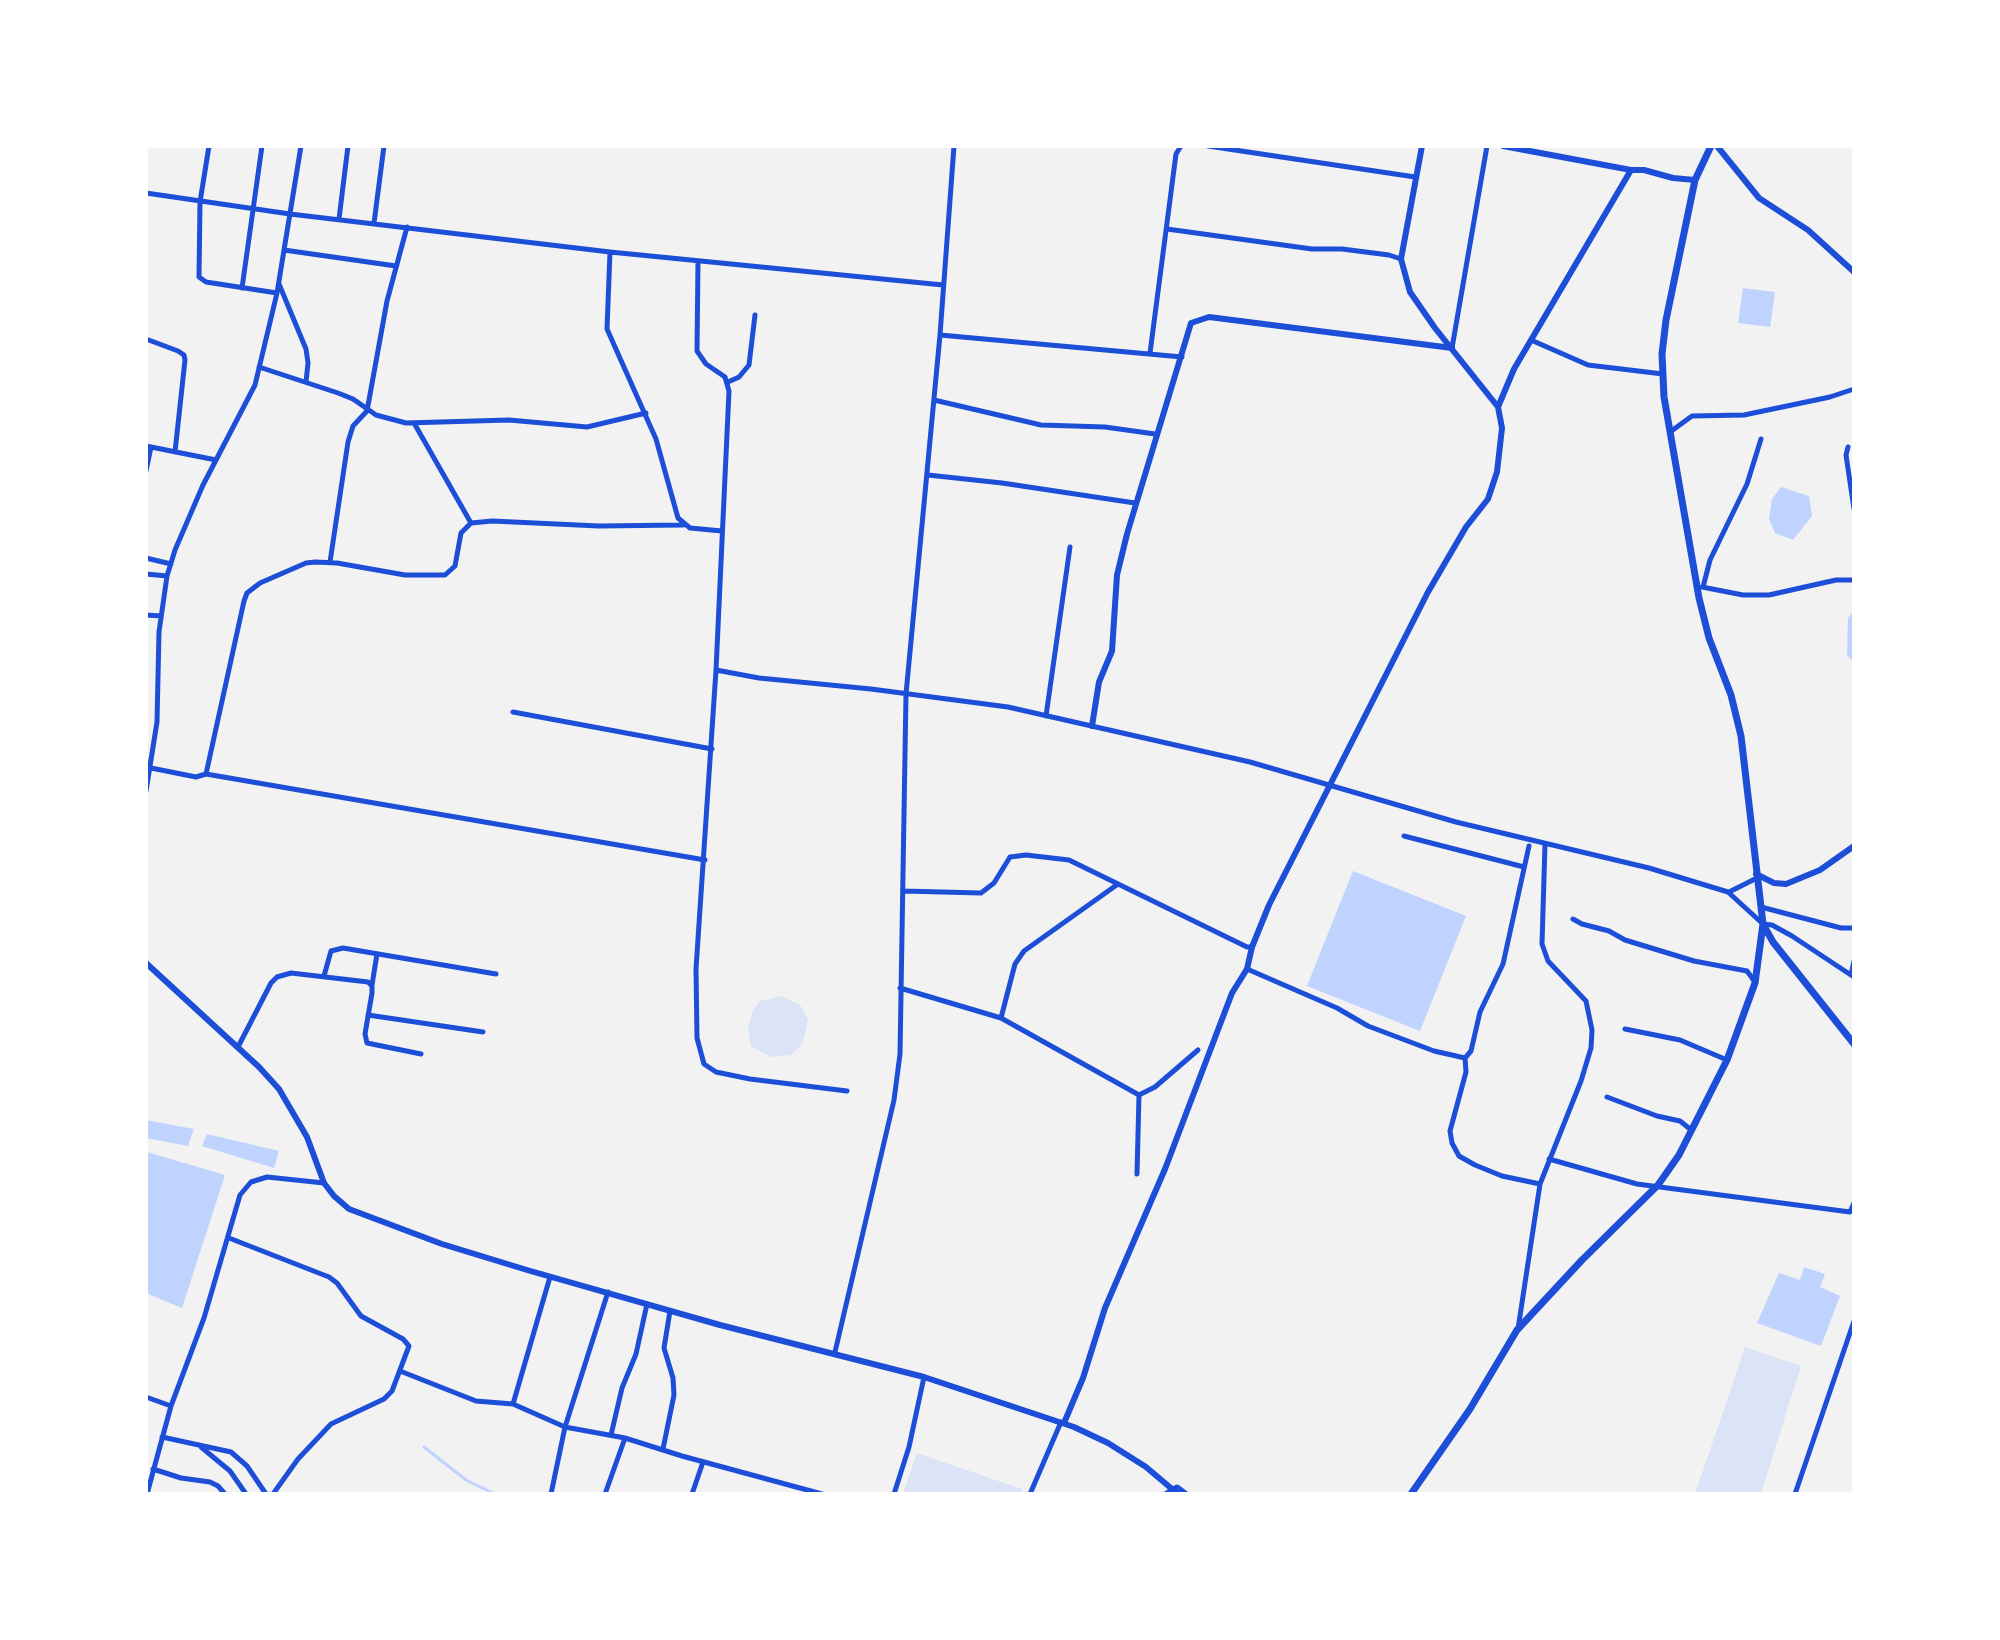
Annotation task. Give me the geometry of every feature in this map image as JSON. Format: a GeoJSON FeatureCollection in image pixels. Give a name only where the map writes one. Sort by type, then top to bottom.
{"type":"FeatureCollection","features":[{"type":"Feature","properties":{"kind":"main road"},"geometry":{"type":"LineString","coordinates":[[1411,1494],[1470,1409],[1517,1330],[1658,1185],[1679,1155],[1727,1060],[1755,983],[1763,924],[1741,736],[1731,695],[1709,638],[1669,432],[1663,374],[1666,320],[1695,180],[1714,146]]}},
{"type":"Feature","properties":{"kind":"main road"},"geometry":{"type":"LineString","coordinates":[[1763,924],[1773,942],[1854,1044]]}},
{"type":"Feature","properties":{"kind":"main road"},"geometry":{"type":"LineString","coordinates":[[1170,1491],[1177,1488],[1185,1494]]}},
{"type":"Feature","properties":{"kind":"street"},"geometry":{"type":"LineString","coordinates":[[209,146],[200,202],[199,277],[206,282],[277,293]]}},
{"type":"Feature","properties":{"kind":"street"},"geometry":{"type":"LineString","coordinates":[[242,288],[262,146]]}},
{"type":"Feature","properties":{"kind":"street"},"geometry":{"type":"LineString","coordinates":[[146,791],[157,722],[161,616],[167,576],[190,515],[247,405],[259,367],[279,284],[301,146]]}},
{"type":"Feature","properties":{"kind":"street"},"geometry":{"type":"LineString","coordinates":[[339,219],[348,146]]}},
{"type":"Feature","properties":{"kind":"street"},"geometry":{"type":"LineString","coordinates":[[374,223],[384,146]]}},
{"type":"Feature","properties":{"kind":"street"},"geometry":{"type":"LineString","coordinates":[[835,1352],[894,1100],[900,1054],[906,694],[928,475],[954,146]]}},
{"type":"Feature","properties":{"kind":"street"},"geometry":{"type":"LineString","coordinates":[[1150,354],[1176,154],[1181,146]]}},
{"type":"Feature","properties":{"kind":"street"},"geometry":{"type":"LineString","coordinates":[[1208,146],[1415,177]]}},
{"type":"Feature","properties":{"kind":"street"},"geometry":{"type":"LineString","coordinates":[[1030,1494],[1083,1378],[1105,1308],[1165,1169],[1232,993],[1247,969],[1252,947],[1367,709],[1428,592],[1466,527],[1488,499],[1497,472],[1502,428],[1498,407],[1410,292],[1401,259],[1422,146]]}},
{"type":"Feature","properties":{"kind":"street"},"geometry":{"type":"LineString","coordinates":[[1452,348],[1487,146]]}},
{"type":"Feature","properties":{"kind":"street"},"geometry":{"type":"LineString","coordinates":[[1503,146],[1695,180]]}},
{"type":"Feature","properties":{"kind":"street"},"geometry":{"type":"LineString","coordinates":[[1545,154],[1546,146]]}},
{"type":"Feature","properties":{"kind":"street"},"geometry":{"type":"LineString","coordinates":[[1714,146],[1759,198],[1808,230],[1854,272]]}},
{"type":"Feature","properties":{"kind":"street"},"geometry":{"type":"LineString","coordinates":[[1498,407],[1530,340],[1631,170]]}},
{"type":"Feature","properties":{"kind":"street"},"geometry":{"type":"LineString","coordinates":[[146,193],[255,210],[610,252],[943,285]]}},
{"type":"Feature","properties":{"kind":"street"},"geometry":{"type":"LineString","coordinates":[[330,562],[348,442],[353,426],[367,411],[384,314],[407,227]]}},
{"type":"Feature","properties":{"kind":"street"},"geometry":{"type":"LineString","coordinates":[[1167,229],[1312,249],[1389,255],[1401,259]]}},
{"type":"Feature","properties":{"kind":"street"},"geometry":{"type":"LineString","coordinates":[[284,250],[396,266]]}},
{"type":"Feature","properties":{"kind":"street"},"geometry":{"type":"LineString","coordinates":[[610,252],[607,329],[646,413],[675,509],[683,525]]}},
{"type":"Feature","properties":{"kind":"street"},"geometry":{"type":"LineString","coordinates":[[698,262],[697,351],[728,382],[712,749],[696,969],[697,1038],[704,1064],[716,1072],[847,1091]]}},
{"type":"Feature","properties":{"kind":"street"},"geometry":{"type":"LineString","coordinates":[[279,284],[306,349],[306,382]]}},
{"type":"Feature","properties":{"kind":"street"},"geometry":{"type":"LineString","coordinates":[[728,382],[739,377],[749,365],[755,315]]}},
{"type":"Feature","properties":{"kind":"street"},"geometry":{"type":"LineString","coordinates":[[1092,726],[1099,682],[1112,651],[1117,575],[1155,434],[1191,323],[1195,319],[1209,317],[1452,348]]}},
{"type":"Feature","properties":{"kind":"street"},"geometry":{"type":"LineString","coordinates":[[940,335],[1182,357]]}},
{"type":"Feature","properties":{"kind":"street"},"geometry":{"type":"LineString","coordinates":[[146,339],[184,355],[175,452]]}},
{"type":"Feature","properties":{"kind":"street"},"geometry":{"type":"LineString","coordinates":[[1530,340],[1588,365],[1663,374]]}},
{"type":"Feature","properties":{"kind":"street"},"geometry":{"type":"LineString","coordinates":[[259,367],[353,399],[367,411],[395,421],[509,420],[587,427],[646,413]]}},
{"type":"Feature","properties":{"kind":"street"},"geometry":{"type":"LineString","coordinates":[[1669,432],[1692,416],[1744,415],[1854,389]]}},
{"type":"Feature","properties":{"kind":"street"},"geometry":{"type":"LineString","coordinates":[[934,400],[1041,425],[1105,427],[1155,434]]}},
{"type":"Feature","properties":{"kind":"street"},"geometry":{"type":"LineString","coordinates":[[414,423],[471,523]]}},
{"type":"Feature","properties":{"kind":"street"},"geometry":{"type":"LineString","coordinates":[[1761,439],[1747,484],[1700,587],[1743,595],[1769,595],[1854,579]]}},
{"type":"Feature","properties":{"kind":"street"},"geometry":{"type":"LineString","coordinates":[[146,471],[149,447],[216,460]]}},
{"type":"Feature","properties":{"kind":"street"},"geometry":{"type":"LineString","coordinates":[[1848,447],[1846,455],[1854,509]]}},
{"type":"Feature","properties":{"kind":"street"},"geometry":{"type":"LineString","coordinates":[[928,475],[1014,484],[1135,503]]}},
{"type":"Feature","properties":{"kind":"street"},"geometry":{"type":"LineString","coordinates":[[206,774],[247,593],[260,583],[306,563],[330,562],[405,575],[445,575],[455,566],[461,533],[471,523],[683,525],[699,530],[722,531]]}},
{"type":"Feature","properties":{"kind":"street"},"geometry":{"type":"LineString","coordinates":[[1046,716],[1070,547]]}},
{"type":"Feature","properties":{"kind":"street"},"geometry":{"type":"LineString","coordinates":[[146,558],[171,564]]}},
{"type":"Feature","properties":{"kind":"street"},"geometry":{"type":"LineString","coordinates":[[146,574],[167,576]]}},
{"type":"Feature","properties":{"kind":"street"},"geometry":{"type":"LineString","coordinates":[[146,615],[161,616]]}},
{"type":"Feature","properties":{"kind":"street"},"geometry":{"type":"LineString","coordinates":[[716,670],[759,678],[1008,707],[1250,762],[1456,822],[1649,868],[1728,892],[1763,924],[1772,925],[1792,936],[1852,976],[1854,961]]}},
{"type":"Feature","properties":{"kind":"street"},"geometry":{"type":"LineString","coordinates":[[513,712],[712,749]]}},
{"type":"Feature","properties":{"kind":"street"},"geometry":{"type":"LineString","coordinates":[[148,767],[196,777],[206,774],[705,860]]}},
{"type":"Feature","properties":{"kind":"street"},"geometry":{"type":"LineString","coordinates":[[1404,836],[1524,867]]}},
{"type":"Feature","properties":{"kind":"street"},"geometry":{"type":"LineString","coordinates":[[1517,1330],[1540,1184],[1591,1048],[1592,1030],[1586,1001],[1553,968],[1542,944],[1545,844]]}},
{"type":"Feature","properties":{"kind":"street"},"geometry":{"type":"LineString","coordinates":[[1529,846],[1503,964],[1480,1012],[1471,1051],[1465,1058],[1466,1072],[1450,1131],[1459,1156],[1502,1176],[1540,1184]]}},
{"type":"Feature","properties":{"kind":"street"},"geometry":{"type":"LineString","coordinates":[[1728,892],[1757,876],[1786,884],[1820,870],[1854,846]]}},
{"type":"Feature","properties":{"kind":"street"},"geometry":{"type":"LineString","coordinates":[[903,891],[981,893],[994,883],[1010,857],[1026,855],[1069,860],[1252,947]]}},
{"type":"Feature","properties":{"kind":"street"},"geometry":{"type":"LineString","coordinates":[[1001,1018],[1015,964],[1024,951],[1118,884]]}},
{"type":"Feature","properties":{"kind":"street"},"geometry":{"type":"LineString","coordinates":[[1760,907],[1841,928],[1854,928]]}},
{"type":"Feature","properties":{"kind":"street"},"geometry":{"type":"LineString","coordinates":[[1573,919],[1625,940],[1694,961],[1747,971],[1755,983]]}},
{"type":"Feature","properties":{"kind":"street"},"geometry":{"type":"LineString","coordinates":[[324,976],[331,951],[343,948],[496,974]]}},
{"type":"Feature","properties":{"kind":"street"},"geometry":{"type":"LineString","coordinates":[[377,954],[365,1034],[367,1043],[421,1054]]}},
{"type":"Feature","properties":{"kind":"street"},"geometry":{"type":"LineString","coordinates":[[146,963],[279,1089],[307,1137],[324,1183],[349,1209],[442,1244],[670,1311],[924,1377],[1063,1423],[1108,1443],[1146,1467],[1170,1491]]}},
{"type":"Feature","properties":{"kind":"street"},"geometry":{"type":"LineString","coordinates":[[1247,969],[1337,1008],[1368,1026],[1434,1051],[1465,1058]]}},
{"type":"Feature","properties":{"kind":"street"},"geometry":{"type":"LineString","coordinates":[[238,1047],[266,991],[277,977],[291,973],[324,976],[361,980],[372,986]]}},
{"type":"Feature","properties":{"kind":"street"},"geometry":{"type":"LineString","coordinates":[[900,988],[1001,1018],[1139,1095]]}},
{"type":"Feature","properties":{"kind":"street"},"geometry":{"type":"LineString","coordinates":[[368,1015],[483,1032]]}},
{"type":"Feature","properties":{"kind":"street"},"geometry":{"type":"LineString","coordinates":[[1625,1029],[1680,1040],[1727,1060]]}},
{"type":"Feature","properties":{"kind":"street"},"geometry":{"type":"LineString","coordinates":[[1139,1095],[1155,1087],[1198,1050]]}},
{"type":"Feature","properties":{"kind":"street"},"geometry":{"type":"LineString","coordinates":[[1137,1174],[1139,1095]]}},
{"type":"Feature","properties":{"kind":"street"},"geometry":{"type":"LineString","coordinates":[[1607,1097],[1657,1116],[1680,1121],[1690,1129]]}},
{"type":"Feature","properties":{"kind":"street"},"geometry":{"type":"LineString","coordinates":[[1549,1159],[1637,1184],[1850,1212],[1854,1203]]}},
{"type":"Feature","properties":{"kind":"street"},"geometry":{"type":"LineString","coordinates":[[147,1494],[171,1406],[195,1344],[240,1195],[251,1182],[267,1177],[324,1183]]}},
{"type":"Feature","properties":{"kind":"street"},"geometry":{"type":"LineString","coordinates":[[229,1238],[320,1273],[337,1283],[361,1316],[407,1342],[408,1351],[388,1396],[331,1424],[273,1494]]}},
{"type":"Feature","properties":{"kind":"street"},"geometry":{"type":"LineString","coordinates":[[513,1404],[551,1276]]}},
{"type":"Feature","properties":{"kind":"street"},"geometry":{"type":"LineString","coordinates":[[551,1494],[565,1427],[608,1292]]}},
{"type":"Feature","properties":{"kind":"street"},"geometry":{"type":"LineString","coordinates":[[611,1435],[622,1388],[640,1340],[647,1304]]}},
{"type":"Feature","properties":{"kind":"street"},"geometry":{"type":"LineString","coordinates":[[663,1449],[674,1395],[673,1378],[664,1348],[670,1311]]}},
{"type":"Feature","properties":{"kind":"street"},"geometry":{"type":"LineString","coordinates":[[1795,1494],[1854,1321]]}},
{"type":"Feature","properties":{"kind":"street"},"geometry":{"type":"LineString","coordinates":[[400,1371],[476,1401],[513,1404],[565,1427],[625,1438],[822,1494]]}},
{"type":"Feature","properties":{"kind":"street"},"geometry":{"type":"LineString","coordinates":[[894,1494],[909,1447],[924,1377]]}},
{"type":"Feature","properties":{"kind":"street"},"geometry":{"type":"LineString","coordinates":[[146,1397],[171,1406]]}},
{"type":"Feature","properties":{"kind":"street"},"geometry":{"type":"LineString","coordinates":[[162,1437],[200,1447],[222,1448],[240,1458],[266,1494]]}},
{"type":"Feature","properties":{"kind":"street"},"geometry":{"type":"LineString","coordinates":[[605,1494],[625,1438]]}},
{"type":"Feature","properties":{"kind":"street"},"geometry":{"type":"LineString","coordinates":[[200,1447],[230,1471],[246,1494]]}},
{"type":"Feature","properties":{"kind":"street"},"geometry":{"type":"LineString","coordinates":[[692,1494],[703,1462]]}},
{"type":"Feature","properties":{"kind":"street"},"geometry":{"type":"LineString","coordinates":[[153,1469],[181,1478],[210,1482],[225,1494]]}},
{"type":"Feature","properties":{"kind":"shaded area"},"geometry":{"type":"Polygon","coordinates":[[[781,996],[800,1005],[808,1020],[803,1043],[791,1055],[771,1057],[751,1046],[748,1028],[753,1010],[760,1001],[781,996]]]}},
{"type":"Feature","properties":{"kind":"shaded area"},"geometry":{"type":"Polygon","coordinates":[[[1745,1347],[1801,1366],[1761,1494],[1695,1494],[1745,1347]]]}},
{"type":"Feature","properties":{"kind":"shaded area"},"geometry":{"type":"Polygon","coordinates":[[[917,1453],[1022,1489],[1021,1494],[903,1494],[917,1453]]]}},
{"type":"Feature","properties":{"kind":"water"},"geometry":{"type":"Polygon","coordinates":[[[1743,288],[1775,292],[1770,327],[1738,323],[1743,288]]]}},
{"type":"Feature","properties":{"kind":"water"},"geometry":{"type":"Polygon","coordinates":[[[1781,487],[1809,496],[1812,516],[1793,540],[1775,533],[1769,519],[1772,499],[1781,487]]]}},
{"type":"Feature","properties":{"kind":"water"},"geometry":{"type":"Polygon","coordinates":[[[1854,610],[1854,663],[1847,655],[1848,618],[1854,610]]]}},
{"type":"Feature","properties":{"kind":"water"},"geometry":{"type":"Polygon","coordinates":[[[1353,871],[1466,916],[1420,1031],[1307,986],[1353,871]]]}},
{"type":"Feature","properties":{"kind":"water"},"geometry":{"type":"Polygon","coordinates":[[[146,1120],[194,1129],[188,1146],[146,1138],[146,1120]]]}},
{"type":"Feature","properties":{"kind":"water"},"geometry":{"type":"Polygon","coordinates":[[[207,1134],[279,1151],[274,1168],[202,1146],[207,1134]]]}},
{"type":"Feature","properties":{"kind":"water"},"geometry":{"type":"Polygon","coordinates":[[[147,1152],[225,1175],[182,1308],[146,1293],[147,1152]]]}},
{"type":"Feature","properties":{"kind":"water"},"geometry":{"type":"Polygon","coordinates":[[[1804,1267],[1825,1274],[1820,1287],[1840,1296],[1821,1346],[1757,1323],[1779,1273],[1800,1280],[1804,1267]]]}},
{"type":"Feature","properties":{"kind":"waterway"},"geometry":{"type":"LineString","coordinates":[[424,1447],[466,1480],[495,1494]]}}]}
